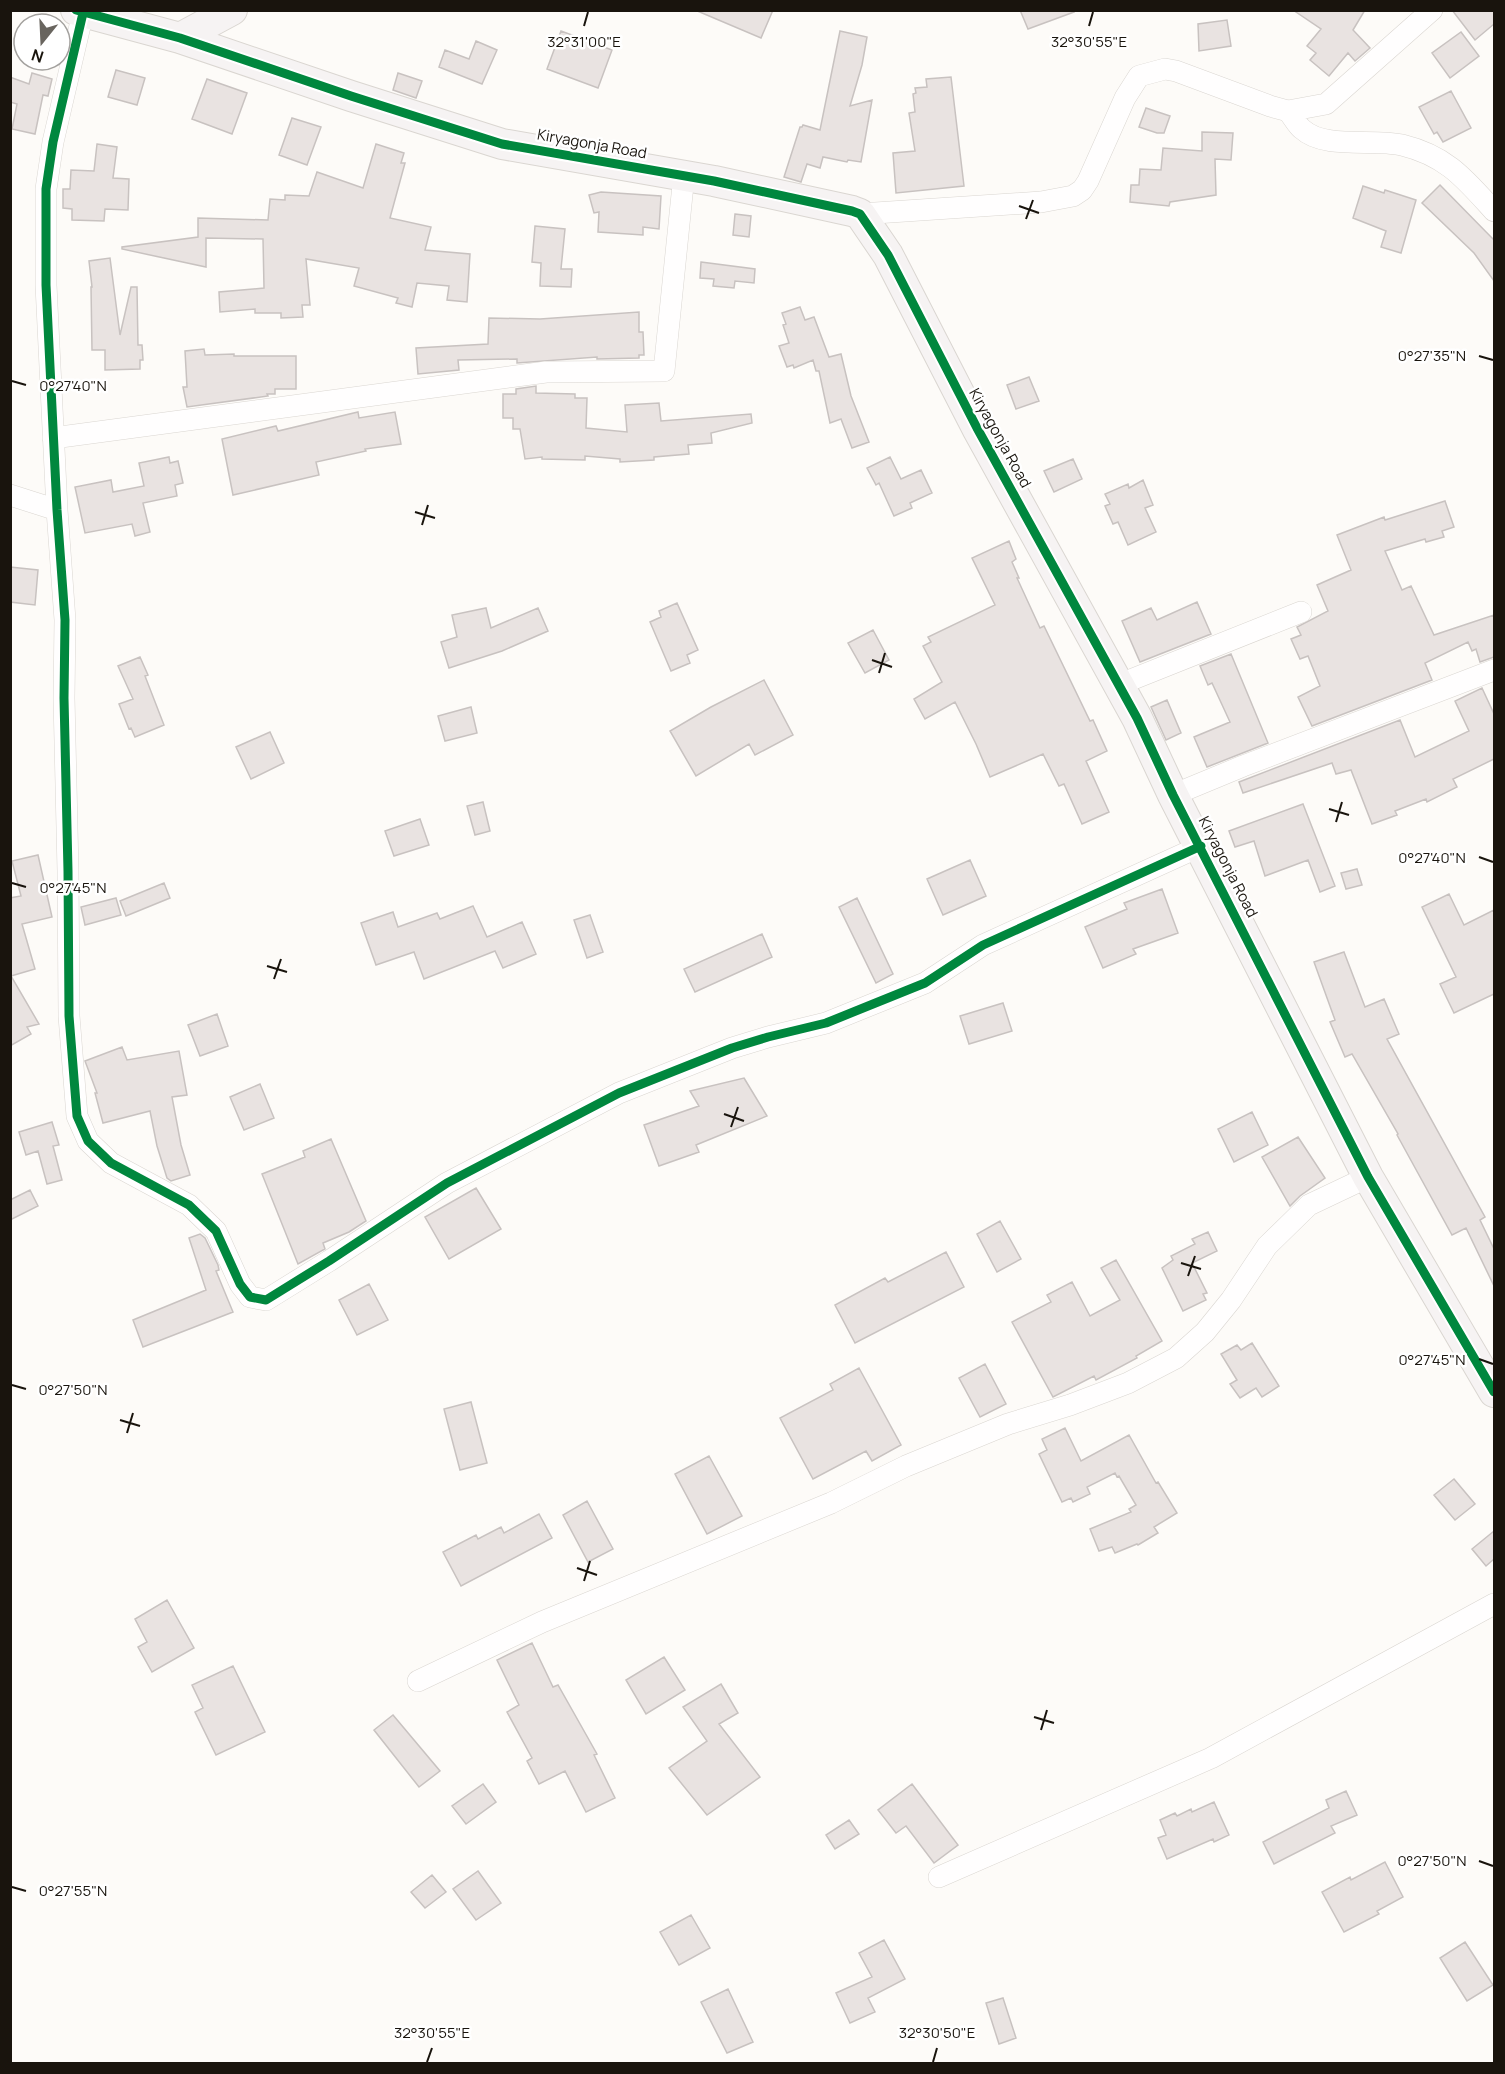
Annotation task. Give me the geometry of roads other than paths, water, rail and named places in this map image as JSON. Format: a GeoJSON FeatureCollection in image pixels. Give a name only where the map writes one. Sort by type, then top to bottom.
{"type":"FeatureCollection","features":[{"type":"Feature","properties":{"kind":"street"},"geometry":{"type":"LineString","coordinates":[[180,38],[232,10]]}},
{"type":"Feature","properties":{"kind":"street"},"geometry":{"type":"LineString","coordinates":[[860,214],[1041,202],[1073,196],[1082,190],[1088,181],[1125,98],[1139,76],[1165,69],[1176,71],[1288,111],[1326,104],[1432,10]]}},
{"type":"Feature","properties":{"kind":"street"},"geometry":{"type":"LineString","coordinates":[[79,12],[46,189],[46,285],[65,620],[69,1016],[77,1116],[88,1142],[111,1163],[189,1205],[216,1231],[240,1284],[250,1296],[266,1300],[447,1183],[619,1093],[732,1048],[768,1036],[826,1023],[925,983],[983,945],[1201,846]]}},
{"type":"Feature","properties":{"kind":"street","name":"Kiryagonja Road"},"geometry":{"type":"LineString","coordinates":[[79,12],[180,38],[502,144],[684,175],[860,214],[888,255],[947,372],[1137,718],[1173,795],[1368,1177],[1494,1392]]}},
{"type":"Feature","properties":{"kind":"street"},"geometry":{"type":"LineString","coordinates":[[1288,111],[1302,129],[1316,138],[1346,142],[1385,142],[1404,146],[1435,158],[1460,173],[1494,212]]}},
{"type":"Feature","properties":{"kind":"street"},"geometry":{"type":"LineString","coordinates":[[53,438],[546,372],[664,371],[684,175]]}},
{"type":"Feature","properties":{"kind":"street"},"geometry":{"type":"LineString","coordinates":[[10,495],[57,510]]}},
{"type":"Feature","properties":{"kind":"street"},"geometry":{"type":"LineString","coordinates":[[1118,685],[1301,612]]}},
{"type":"Feature","properties":{"kind":"street"},"geometry":{"type":"LineString","coordinates":[[1173,795],[1494,670]]}},
{"type":"Feature","properties":{"kind":"street"},"geometry":{"type":"LineString","coordinates":[[418,1681],[542,1622],[831,1503],[906,1466],[1008,1424],[1070,1406],[1176,1358],[1205,1332],[1267,1246],[1309,1205],[1368,1177]]}},
{"type":"Feature","properties":{"kind":"street"},"geometry":{"type":"LineString","coordinates":[[939,1876],[1211,1758],[1494,1604]]}}]}
